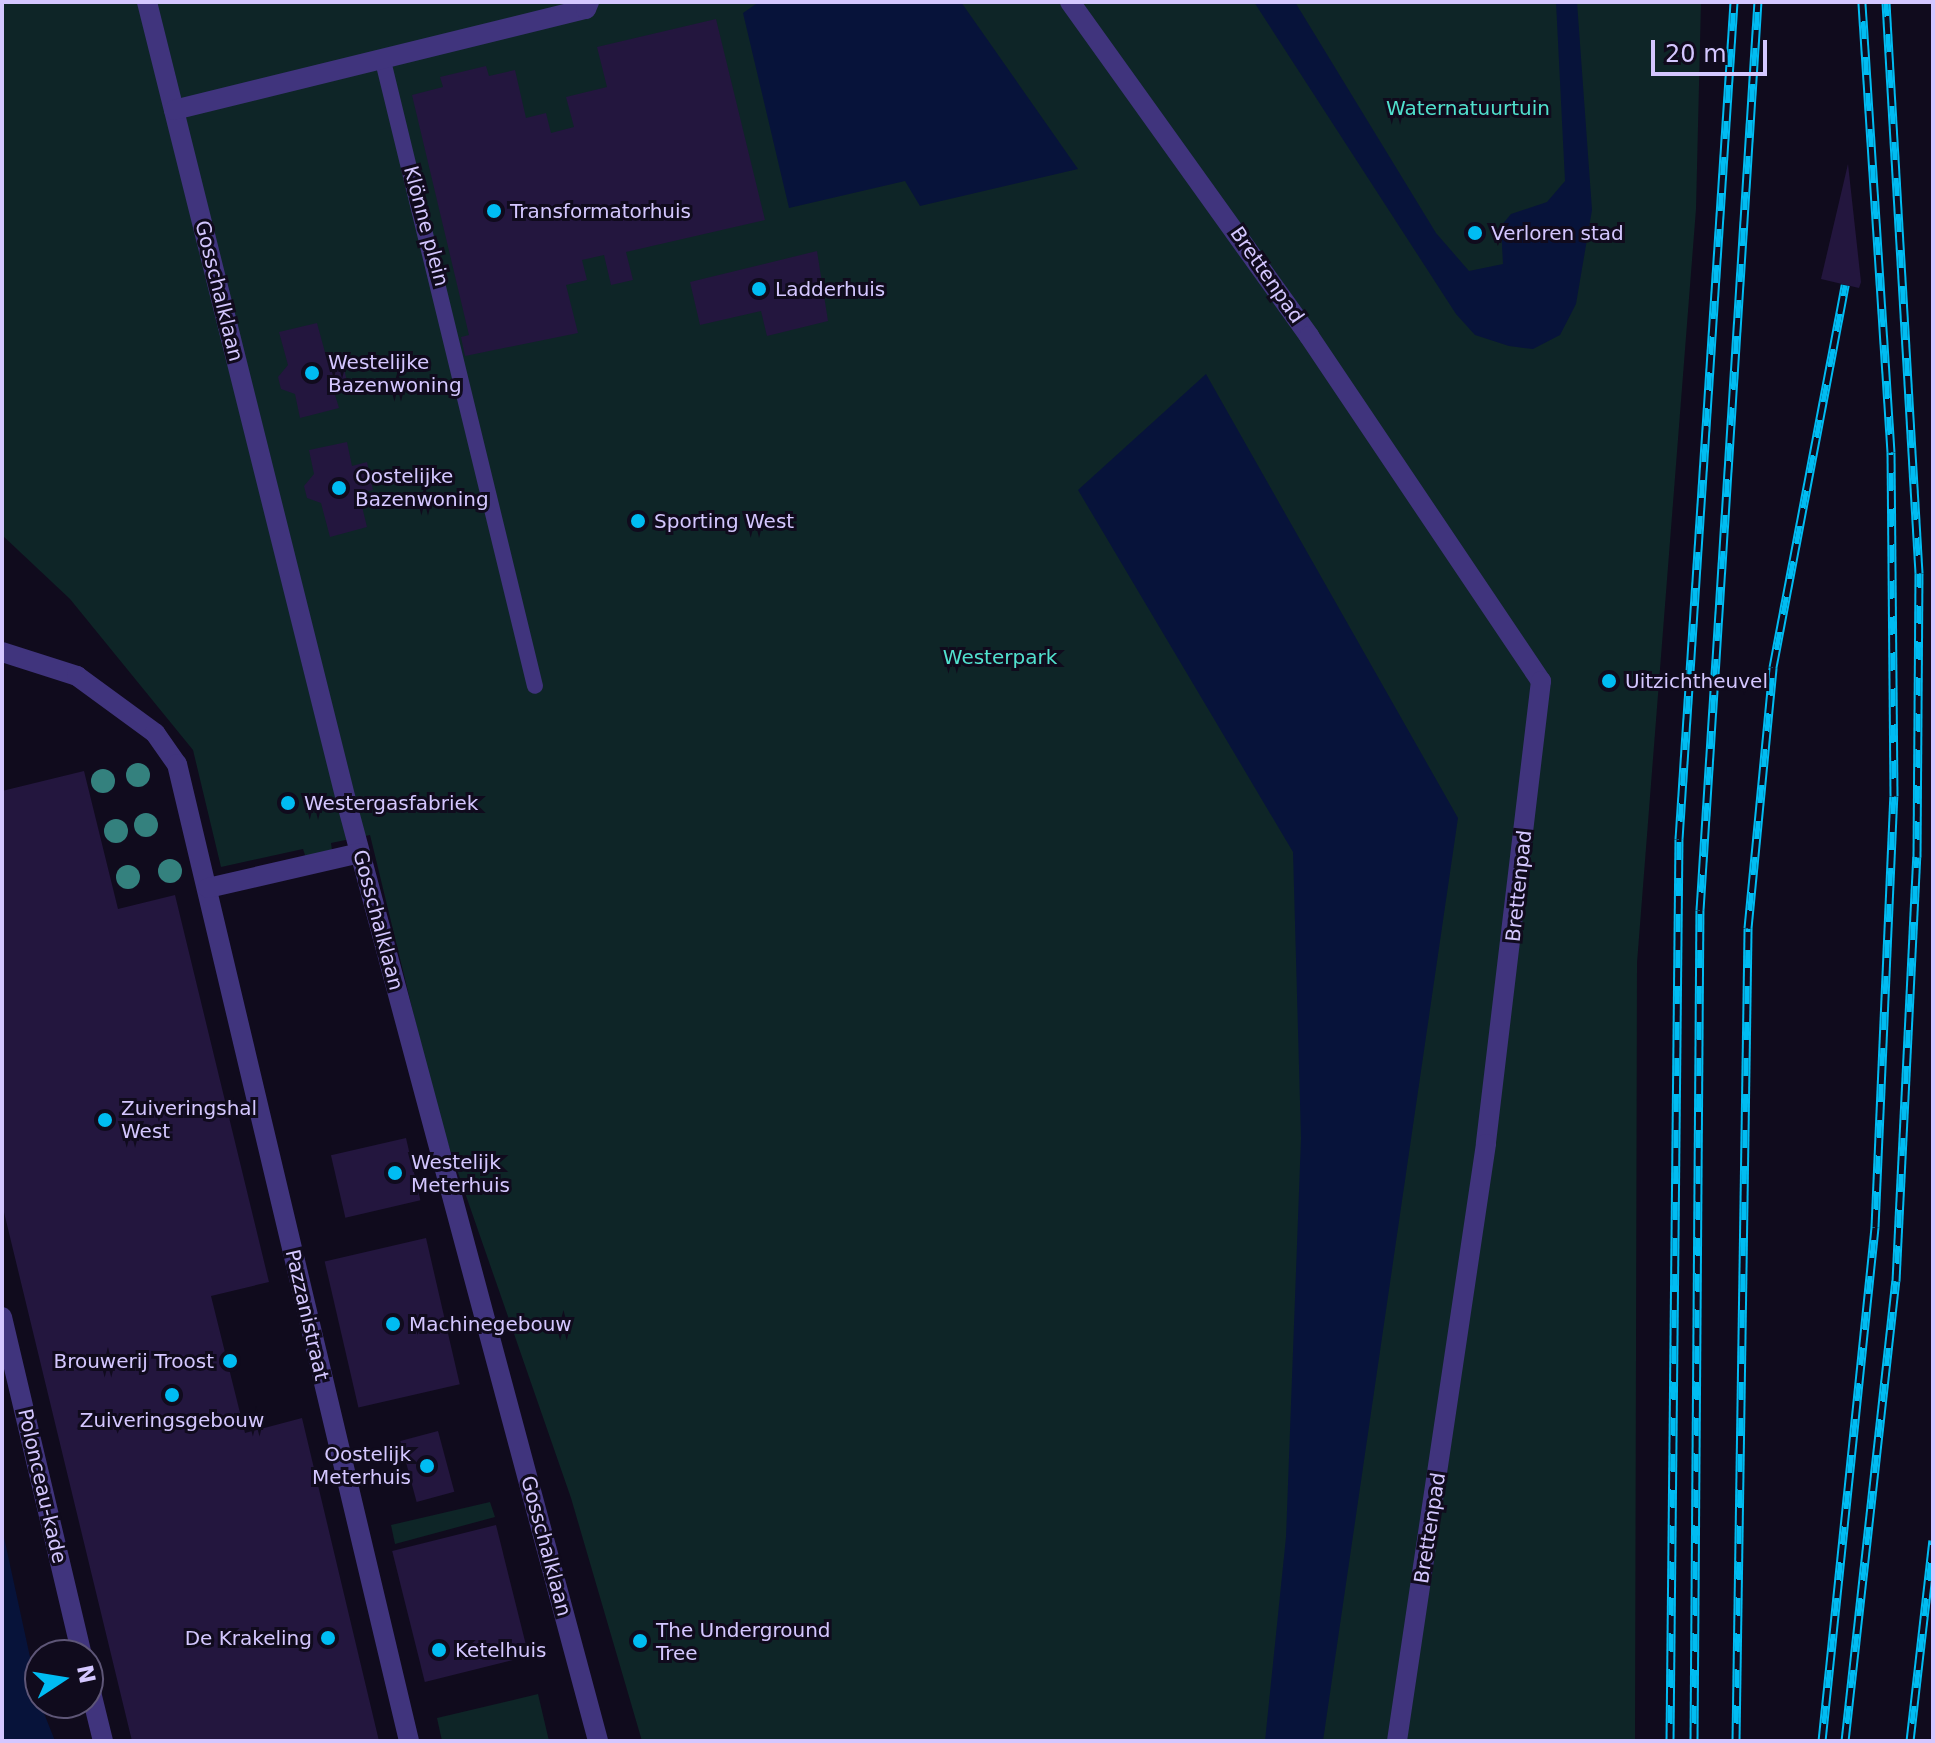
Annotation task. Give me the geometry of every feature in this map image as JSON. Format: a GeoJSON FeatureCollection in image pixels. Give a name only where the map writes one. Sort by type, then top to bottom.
{"type":"FeatureCollection","features":[{"type":"Feature","properties":{"kind":"street","name":"Gosschalklaan"},"geometry":{"type":"LineString","coordinates":[[147,2],[360,853],[598,1741]]}},
{"type":"Feature","properties":{"kind":"street"},"geometry":{"type":"LineString","coordinates":[[174,110],[586,9],[589,2]]}},
{"type":"Feature","properties":{"kind":"street","name":"Brettenpad"},"geometry":{"type":"LineString","coordinates":[[1070,2],[1171,138],[1541,681],[1486,1144],[1397,1741]]}},
{"type":"Feature","properties":{"kind":"street","name":"Pazzanistraat"},"geometry":{"type":"LineString","coordinates":[[2,652],[77,676],[155,733],[177,764],[409,1741]]}},
{"type":"Feature","properties":{"kind":"street"},"geometry":{"type":"LineString","coordinates":[[208,888],[360,853]]}},
{"type":"Feature","properties":{"kind":"street","name":"Polonceau-kade"},"geometry":{"type":"LineString","coordinates":[[2,1317],[78,1639]]}},
{"type":"Feature","properties":{"kind":"street"},"geometry":{"type":"LineString","coordinates":[[98,1719],[103,1741]]}},
{"type":"Feature","properties":{"kind":"lane","name":"Klönne plein"},"geometry":{"type":"LineString","coordinates":[[383,61],[469,391],[535,686]]}},
{"type":"Feature","properties":{"kind":"green space","name":"Westerpark"},"geometry":{"type":"Polygon","coordinates":[[[2,2],[1701,2],[1696,209],[1637,963],[1635,1741],[642,1741],[571,1498],[438,1115],[370,835],[331,843],[332,850],[306,858],[303,849],[221,867],[193,750],[70,599],[2,535],[2,2]]]}},
{"type":"Feature","properties":{"kind":"green space"},"geometry":{"type":"Polygon","coordinates":[[[490,1502],[495,1517],[395,1544],[391,1525],[490,1502]]]}},
{"type":"Feature","properties":{"kind":"green space"},"geometry":{"type":"Polygon","coordinates":[[[538,1694],[549,1741],[442,1741],[437,1718],[538,1694]]]}},
{"type":"Feature","properties":{"kind":"water"},"geometry":{"type":"Polygon","coordinates":[[[759,2],[961,2],[1078,169],[920,206],[905,181],[789,208],[743,13],[759,2]]]}},
{"type":"Feature","properties":{"kind":"water"},"geometry":{"type":"Polygon","coordinates":[[[1254,2],[1295,2],[1436,233],[1469,271],[1503,264],[1501,226],[1511,214],[1547,202],[1565,181],[1556,2],[1577,2],[1592,210],[1576,304],[1560,335],[1533,349],[1509,346],[1475,335],[1456,314],[1254,2]]]}},
{"type":"Feature","properties":{"kind":"water"},"geometry":{"type":"Polygon","coordinates":[[[1206,374],[1458,818],[1323,1741],[1265,1741],[1286,1537],[1301,1138],[1293,852],[1078,490],[1206,374]]]}},
{"type":"Feature","properties":{"kind":"water"},"geometry":{"type":"Polygon","coordinates":[[[2,1528],[26,1639],[24,1719],[46,1719],[55,1741],[2,1741],[2,1528]]]}},
{"type":"Feature","properties":{"kind":"building"},"geometry":{"type":"Polygon","coordinates":[[[716,19],[765,220],[626,252],[633,280],[611,285],[604,255],[582,260],[587,280],[566,285],[578,333],[465,356],[461,337],[469,335],[412,95],[443,87],[440,77],[486,66],[489,76],[515,70],[526,118],[546,113],[551,133],[574,127],[566,97],[607,87],[597,47],[716,19]]]}},
{"type":"Feature","properties":{"kind":"building"},"geometry":{"type":"Polygon","coordinates":[[[1848,164],[1861,282],[1859,288],[1821,279],[1848,164]]]}},
{"type":"Feature","properties":{"kind":"building","name":"Ladderhuis"},"geometry":{"type":"Polygon","coordinates":[[[817,251],[828,321],[767,336],[761,311],[700,325],[690,282],[817,251]]]}},
{"type":"Feature","properties":{"kind":"building","name":"Westelijke Bazenwoning"},"geometry":{"type":"Polygon","coordinates":[[[317,323],[326,356],[340,353],[347,381],[332,385],[339,408],[300,418],[295,394],[281,389],[278,377],[288,365],[279,332],[317,323]]]}},
{"type":"Feature","properties":{"kind":"building","name":"Oostelijke Bazenwoning"},"geometry":{"type":"Polygon","coordinates":[[[347,442],[352,466],[367,462],[373,490],[359,494],[367,527],[330,537],[321,503],[307,498],[304,486],[314,474],[309,450],[347,442]]]}},
{"type":"Feature","properties":{"kind":"building"},"geometry":{"type":"Polygon","coordinates":[[[84,771],[118,909],[175,895],[269,1282],[211,1296],[245,1433],[302,1418],[379,1741],[132,1741],[2,1204],[2,791],[84,771]]]}},
{"type":"Feature","properties":{"kind":"building"},"geometry":{"type":"Polygon","coordinates":[[[406,1138],[420,1200],[345,1218],[331,1155],[406,1138]]]}},
{"type":"Feature","properties":{"kind":"building","name":"Machinegebouw"},"geometry":{"type":"Polygon","coordinates":[[[426,1238],[460,1384],[358,1408],[325,1261],[426,1238]]]}},
{"type":"Feature","properties":{"kind":"building","name":"Oostelijk Meterhuis"},"geometry":{"type":"Polygon","coordinates":[[[438,1431],[454,1492],[417,1502],[400,1441],[438,1431]]]}},
{"type":"Feature","properties":{"kind":"building","name":"Ketelhuis"},"geometry":{"type":"Polygon","coordinates":[[[496,1525],[529,1656],[425,1682],[392,1551],[496,1525]]]}},
{"type":"Feature","properties":{"kind":"railway"},"geometry":{"type":"LineString","coordinates":[[1670,1741],[1679,839],[1734,2]]}},
{"type":"Feature","properties":{"kind":"railway"},"geometry":{"type":"LineString","coordinates":[[1694,1741],[1700,910],[1758,2]]}},
{"type":"Feature","properties":{"kind":"railway"},"geometry":{"type":"LineString","coordinates":[[1822,1741],[1875,1227],[1894,796],[1891,452],[1862,2]]}},
{"type":"Feature","properties":{"kind":"railway"},"geometry":{"type":"LineString","coordinates":[[1845,1741],[1896,1281],[1917,857],[1919,573],[1886,2]]}},
{"type":"Feature","properties":{"kind":"railway"},"geometry":{"type":"LineString","coordinates":[[1736,1741],[1748,928],[1773,667],[1845,285]]}},
{"type":"Feature","properties":{"kind":"railway"},"geometry":{"type":"LineString","coordinates":[[1910,1741],[1933,1540]]}},
{"type":"Feature","properties":{"kind":"place","name":"Transformatorhuis"},"geometry":{"type":"Point","coordinates":[494,211]}},
{"type":"Feature","properties":{"kind":"place","name":"Verloren stad"},"geometry":{"type":"Point","coordinates":[1475,233]}},
{"type":"Feature","properties":{"kind":"place","name":"Ladderhuis"},"geometry":{"type":"Point","coordinates":[759,289]}},
{"type":"Feature","properties":{"kind":"place","name":"Westelijke Bazenwoning"},"geometry":{"type":"Point","coordinates":[312,373]}},
{"type":"Feature","properties":{"kind":"place","name":"Oostelijke Bazenwoning"},"geometry":{"type":"Point","coordinates":[339,488]}},
{"type":"Feature","properties":{"kind":"place","name":"Sporting West"},"geometry":{"type":"Point","coordinates":[638,521]}},
{"type":"Feature","properties":{"kind":"place","name":"Uitzichtheuvel"},"geometry":{"type":"Point","coordinates":[1609,681]}},
{"type":"Feature","properties":{"kind":"place","name":"Westergasfabriek"},"geometry":{"type":"Point","coordinates":[288,803]}},
{"type":"Feature","properties":{"kind":"place","name":"Zuiveringshal West"},"geometry":{"type":"Point","coordinates":[105,1120]}},
{"type":"Feature","properties":{"kind":"place","name":"Westelijk Meterhuis"},"geometry":{"type":"Point","coordinates":[395,1173]}},
{"type":"Feature","properties":{"kind":"place","name":"Machinegebouw"},"geometry":{"type":"Point","coordinates":[393,1324]}},
{"type":"Feature","properties":{"kind":"place","name":"Brouwerij Troost"},"geometry":{"type":"Point","coordinates":[230,1361]}},
{"type":"Feature","properties":{"kind":"place","name":"Zuiveringsgebouw"},"geometry":{"type":"Point","coordinates":[172,1395]}},
{"type":"Feature","properties":{"kind":"place","name":"Oostelijk Meterhuis"},"geometry":{"type":"Point","coordinates":[427,1466]}},
{"type":"Feature","properties":{"kind":"place","name":"De Krakeling"},"geometry":{"type":"Point","coordinates":[328,1638]}},
{"type":"Feature","properties":{"kind":"place","name":"The Underground Tree"},"geometry":{"type":"Point","coordinates":[640,1641]}},
{"type":"Feature","properties":{"kind":"place","name":"Ketelhuis"},"geometry":{"type":"Point","coordinates":[439,1650]}},
{"type":"Feature","properties":{"kind":"park label","name":"Waternatuurtuin"},"geometry":{"type":"Point","coordinates":[1468,108]}}]}
